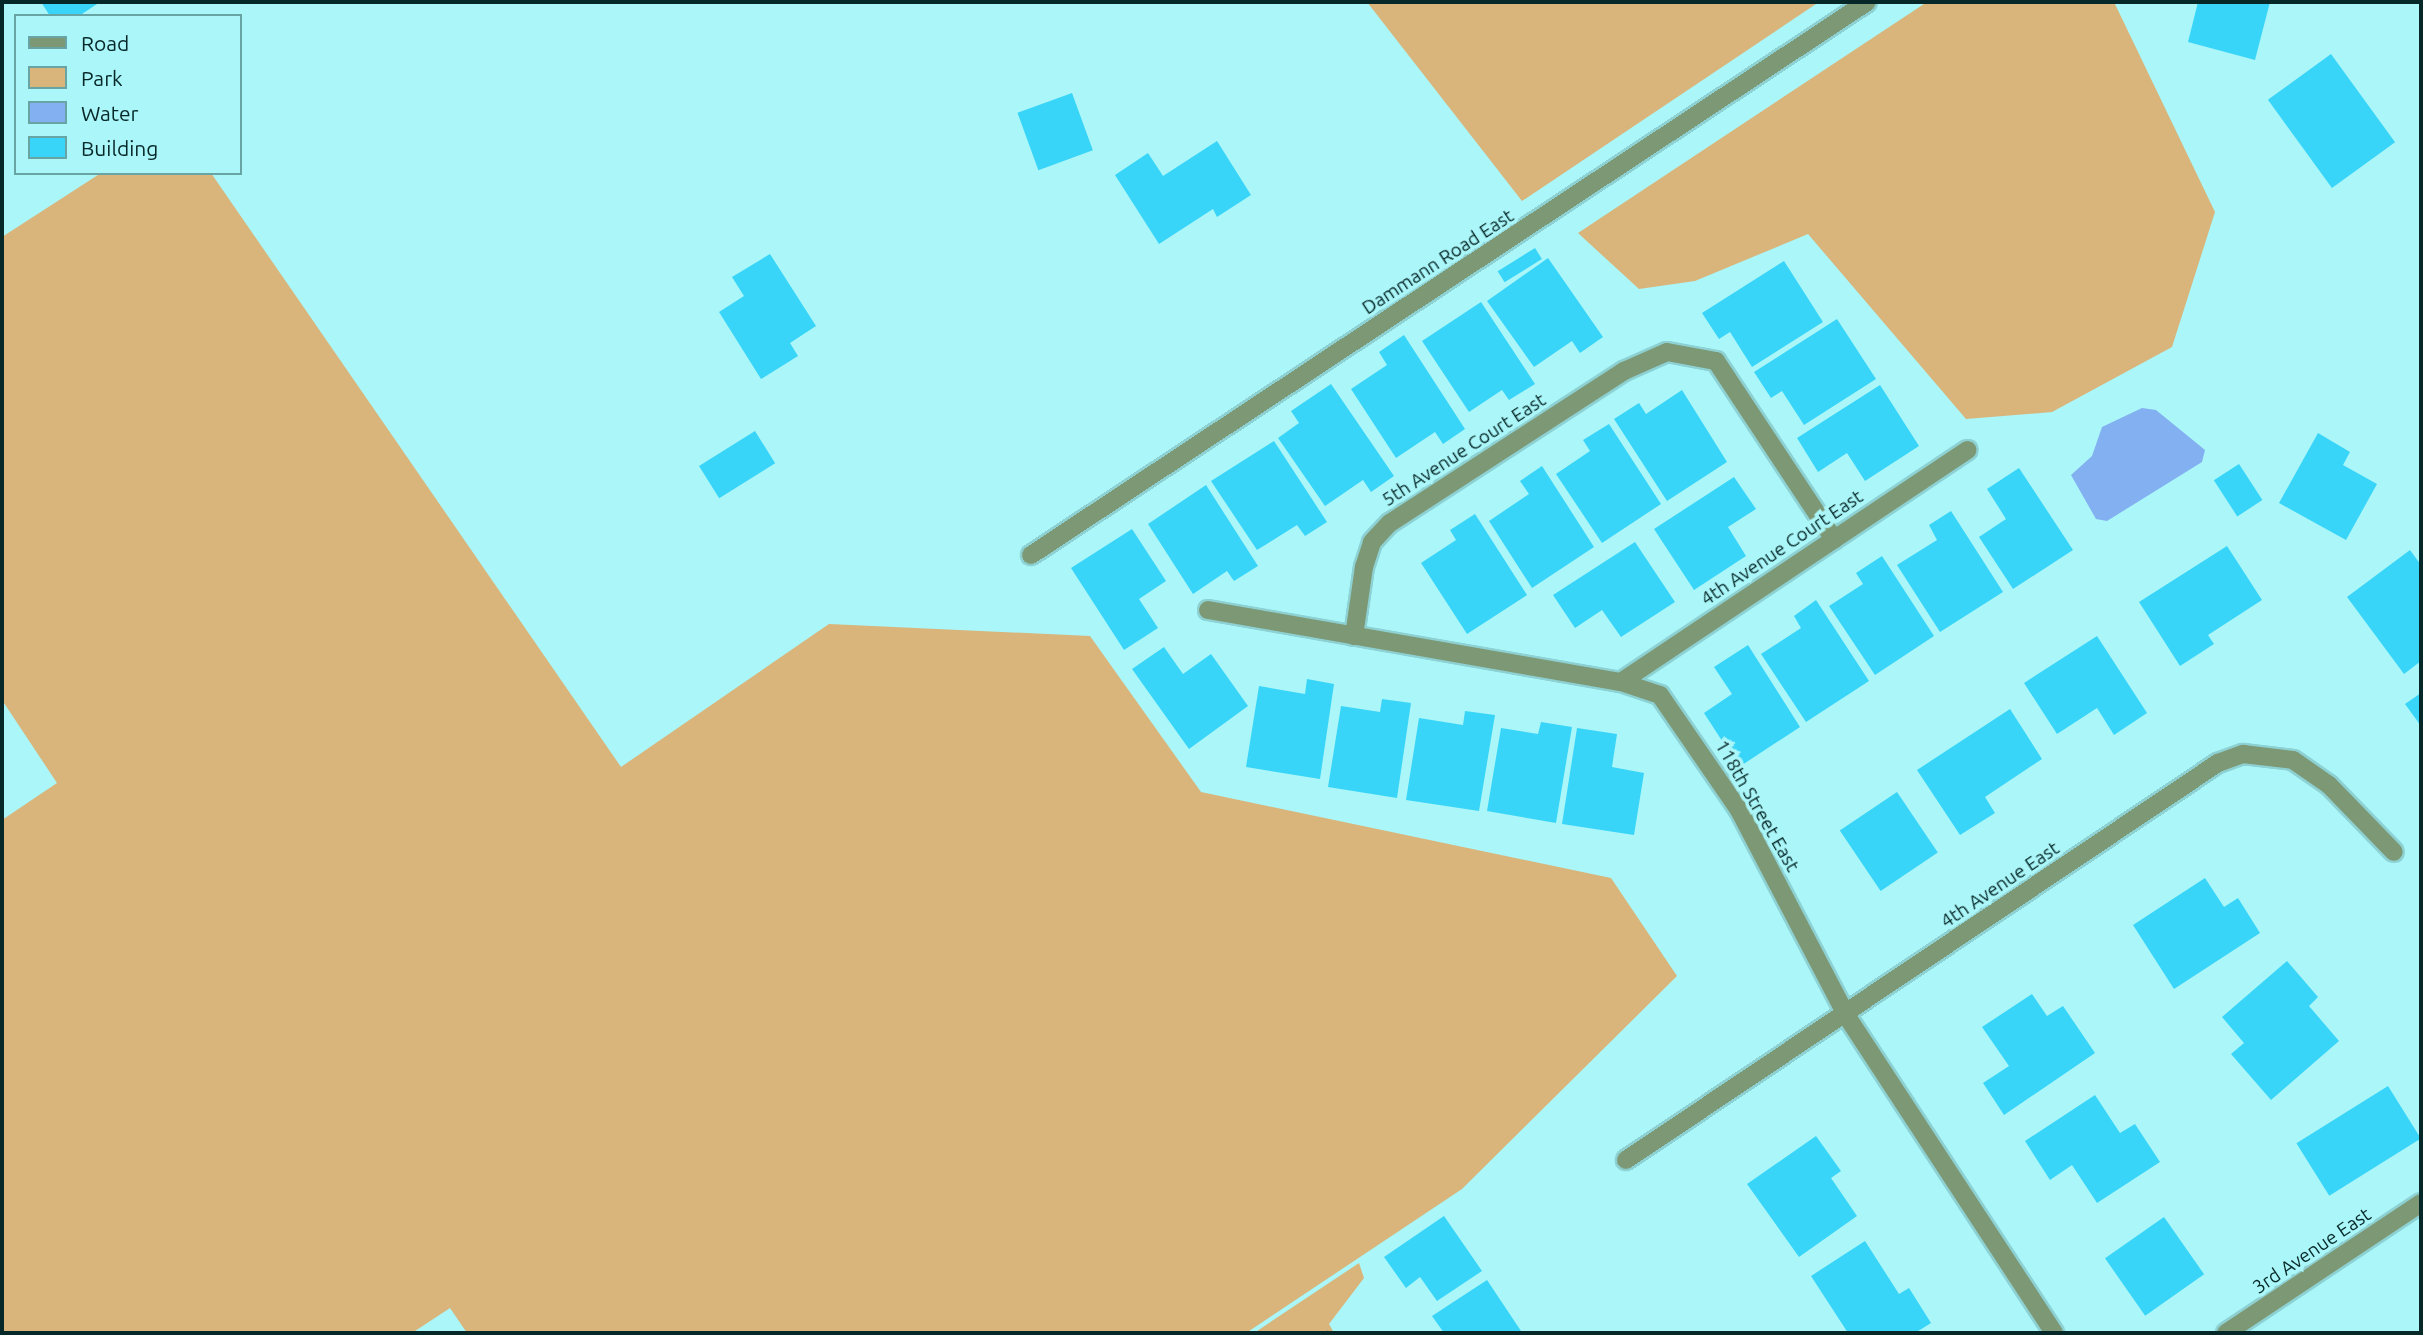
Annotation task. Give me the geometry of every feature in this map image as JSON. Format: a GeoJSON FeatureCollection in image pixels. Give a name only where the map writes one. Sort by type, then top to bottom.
{"type":"FeatureCollection","features":[{"type":"Feature","properties":{"kind":"street","name":"Dammann Road East"},"geometry":{"type":"LineString","coordinates":[[1031,555],[1867,2]]}},
{"type":"Feature","properties":{"kind":"street","name":"5th Avenue Court East"},"geometry":{"type":"LineString","coordinates":[[1354,636],[1364,567],[1373,542],[1390,523],[1624,371],[1667,352],[1716,361],[1834,539]]}},
{"type":"Feature","properties":{"kind":"street","name":"4th Avenue Court East"},"geometry":{"type":"LineString","coordinates":[[1620,681],[1967,450]]}},
{"type":"Feature","properties":{"kind":"street","name":"118th Street East"},"geometry":{"type":"LineString","coordinates":[[1208,610],[1620,681],[1660,695],[1674,708],[1751,831],[1846,1015],[2054,1333]]}},
{"type":"Feature","properties":{"kind":"street","name":"4th Avenue East"},"geometry":{"type":"LineString","coordinates":[[1626,1160],[1846,1015],[2218,763],[2243,754],[2293,760],[2329,785],[2394,852]]}},
{"type":"Feature","properties":{"kind":"street","name":"3rd Avenue East"},"geometry":{"type":"LineString","coordinates":[[2226,1333],[2421,1203]]}},
{"type":"Feature","properties":{"kind":"green space"},"geometry":{"type":"Polygon","coordinates":[[[1367,2],[1819,2],[1522,201],[1367,2]]]}},
{"type":"Feature","properties":{"kind":"green space"},"geometry":{"type":"Polygon","coordinates":[[[1927,2],[2114,2],[2215,212],[2172,347],[2052,412],[1966,419],[1808,234],[1695,281],[1639,289],[1578,233],[1927,2]]]}},
{"type":"Feature","properties":{"kind":"green space"},"geometry":{"type":"Polygon","coordinates":[[[98,175],[212,175],[621,767],[829,624],[1090,636],[1201,792],[1611,878],[1677,976],[1462,1189],[1246,1333],[467,1333],[450,1308],[412,1333],[2,1333],[2,820],[57,783],[2,700],[2,237],[98,175]]]}},
{"type":"Feature","properties":{"kind":"green space"},"geometry":{"type":"Polygon","coordinates":[[[1359,1263],[1364,1278],[1329,1324],[1334,1333],[1254,1333],[1359,1263]]]}},
{"type":"Feature","properties":{"kind":"water"},"geometry":{"type":"Polygon","coordinates":[[[2142,408],[2156,410],[2205,450],[2202,462],[2107,521],[2096,519],[2071,475],[2092,456],[2102,427],[2142,408]]]}},
{"type":"Feature","properties":{"kind":"building"},"geometry":{"type":"Polygon","coordinates":[[[41,2],[100,2],[82,14],[49,14],[41,2]]]}},
{"type":"Feature","properties":{"kind":"building"},"geometry":{"type":"Polygon","coordinates":[[[2198,2],[2270,2],[2255,60],[2188,42],[2198,2]]]}},
{"type":"Feature","properties":{"kind":"building"},"geometry":{"type":"Polygon","coordinates":[[[2331,54],[2395,142],[2332,188],[2268,100],[2331,54]]]}},
{"type":"Feature","properties":{"kind":"building"},"geometry":{"type":"Polygon","coordinates":[[[1072,93],[1093,150],[1038,170],[1017,113],[1072,93]]]}},
{"type":"Feature","properties":{"kind":"building"},"geometry":{"type":"Polygon","coordinates":[[[1217,141],[1251,195],[1217,217],[1213,209],[1159,244],[1115,175],[1148,153],[1163,176],[1217,141]]]}},
{"type":"Feature","properties":{"kind":"building"},"geometry":{"type":"Polygon","coordinates":[[[1535,248],[1542,259],[1505,282],[1498,271],[1535,248]]]}},
{"type":"Feature","properties":{"kind":"building"},"geometry":{"type":"Polygon","coordinates":[[[770,254],[816,326],[790,343],[798,356],[761,379],[719,312],[744,296],[732,277],[770,254]]]}},
{"type":"Feature","properties":{"kind":"building"},"geometry":{"type":"Polygon","coordinates":[[[1548,258],[1603,337],[1580,353],[1572,341],[1534,367],[1487,301],[1548,258]]]}},
{"type":"Feature","properties":{"kind":"building"},"geometry":{"type":"Polygon","coordinates":[[[1784,261],[1823,322],[1752,367],[1730,332],[1719,339],[1702,313],[1784,261]]]}},
{"type":"Feature","properties":{"kind":"building"},"geometry":{"type":"Polygon","coordinates":[[[1481,302],[1535,384],[1509,400],[1502,390],[1469,412],[1422,341],[1481,302]]]}},
{"type":"Feature","properties":{"kind":"building"},"geometry":{"type":"Polygon","coordinates":[[[1837,319],[1876,379],[1804,425],[1782,391],[1771,398],[1754,372],[1837,319]]]}},
{"type":"Feature","properties":{"kind":"building"},"geometry":{"type":"Polygon","coordinates":[[[1404,335],[1465,429],[1443,444],[1435,432],[1396,458],[1351,389],[1387,365],[1379,352],[1404,335]]]}},
{"type":"Feature","properties":{"kind":"building"},"geometry":{"type":"Polygon","coordinates":[[[1331,384],[1394,476],[1371,492],[1363,480],[1325,506],[1278,438],[1299,423],[1291,411],[1331,384]]]}},
{"type":"Feature","properties":{"kind":"building"},"geometry":{"type":"Polygon","coordinates":[[[1880,385],[1919,446],[1865,481],[1847,453],[1818,472],[1797,438],[1880,385]]]}},
{"type":"Feature","properties":{"kind":"building"},"geometry":{"type":"Polygon","coordinates":[[[1682,390],[1727,462],[1667,501],[1614,419],[1639,403],[1646,414],[1682,390]]]}},
{"type":"Feature","properties":{"kind":"building"},"geometry":{"type":"Polygon","coordinates":[[[1609,424],[1661,504],[1602,543],[1556,474],[1590,451],[1583,440],[1609,424]]]}},
{"type":"Feature","properties":{"kind":"building"},"geometry":{"type":"Polygon","coordinates":[[[755,431],[775,463],[719,498],[699,466],[755,431]]]}},
{"type":"Feature","properties":{"kind":"building"},"geometry":{"type":"Polygon","coordinates":[[[2318,433],[2350,452],[2343,465],[2377,484],[2346,540],[2279,503],[2318,433]]]}},
{"type":"Feature","properties":{"kind":"building"},"geometry":{"type":"Polygon","coordinates":[[[1274,441],[1327,522],[1305,536],[1297,525],[1257,550],[1211,481],[1274,441]]]}},
{"type":"Feature","properties":{"kind":"building"},"geometry":{"type":"Polygon","coordinates":[[[2239,464],[2262,500],[2237,516],[2214,480],[2239,464]]]}},
{"type":"Feature","properties":{"kind":"building"},"geometry":{"type":"Polygon","coordinates":[[[1542,466],[1594,547],[1532,588],[1489,521],[1529,494],[1520,481],[1542,466]]]}},
{"type":"Feature","properties":{"kind":"building"},"geometry":{"type":"Polygon","coordinates":[[[2019,468],[2073,550],[2013,589],[1979,537],[2006,519],[1987,489],[2019,468]]]}},
{"type":"Feature","properties":{"kind":"building"},"geometry":{"type":"Polygon","coordinates":[[[1734,477],[1756,509],[1728,527],[1746,556],[1694,590],[1654,529],[1734,477]]]}},
{"type":"Feature","properties":{"kind":"building"},"geometry":{"type":"Polygon","coordinates":[[[1206,485],[1258,566],[1234,581],[1227,571],[1193,594],[1148,524],[1206,485]]]}},
{"type":"Feature","properties":{"kind":"building"},"geometry":{"type":"Polygon","coordinates":[[[1951,511],[2003,592],[1940,632],[1897,565],[1937,540],[1929,525],[1951,511]]]}},
{"type":"Feature","properties":{"kind":"building"},"geometry":{"type":"Polygon","coordinates":[[[1475,514],[1527,595],[1467,634],[1421,563],[1456,540],[1450,530],[1475,514]]]}},
{"type":"Feature","properties":{"kind":"building"},"geometry":{"type":"Polygon","coordinates":[[[1132,529],[1166,581],[1139,599],[1158,628],[1124,650],[1071,568],[1132,529]]]}},
{"type":"Feature","properties":{"kind":"building"},"geometry":{"type":"Polygon","coordinates":[[[1635,542],[1675,602],[1621,637],[1602,610],[1575,628],[1553,595],[1635,542]]]}},
{"type":"Feature","properties":{"kind":"building"},"geometry":{"type":"Polygon","coordinates":[[[2227,546],[2262,600],[2208,635],[2214,644],[2180,666],[2139,602],[2227,546]]]}},
{"type":"Feature","properties":{"kind":"building"},"geometry":{"type":"Polygon","coordinates":[[[2410,550],[2421,565],[2421,661],[2404,674],[2347,597],[2410,550]]]}},
{"type":"Feature","properties":{"kind":"building"},"geometry":{"type":"Polygon","coordinates":[[[1882,556],[1934,636],[1875,675],[1829,606],[1863,584],[1856,573],[1882,556]]]}},
{"type":"Feature","properties":{"kind":"building"},"geometry":{"type":"Polygon","coordinates":[[[1816,600],[1869,681],[1806,722],[1761,654],[1801,628],[1794,616],[1816,600]]]}},
{"type":"Feature","properties":{"kind":"building"},"geometry":{"type":"Polygon","coordinates":[[[2097,636],[2147,713],[2114,735],[2097,708],[2057,734],[2024,683],[2097,636]]]}},
{"type":"Feature","properties":{"kind":"building"},"geometry":{"type":"Polygon","coordinates":[[[1748,645],[1800,727],[1739,767],[1704,713],[1732,694],[1714,667],[1748,645]]]}},
{"type":"Feature","properties":{"kind":"building"},"geometry":{"type":"Polygon","coordinates":[[[1164,647],[1183,674],[1211,654],[1248,706],[1189,749],[1132,669],[1164,647]]]}},
{"type":"Feature","properties":{"kind":"building"},"geometry":{"type":"Polygon","coordinates":[[[1307,679],[1334,684],[1320,779],[1246,767],[1259,686],[1305,694],[1307,679]]]}},
{"type":"Feature","properties":{"kind":"building"},"geometry":{"type":"Polygon","coordinates":[[[2421,693],[2421,726],[2405,704],[2421,693]]]}},
{"type":"Feature","properties":{"kind":"building"},"geometry":{"type":"Polygon","coordinates":[[[1382,699],[1411,703],[1397,798],[1328,787],[1341,706],[1380,712],[1382,699]]]}},
{"type":"Feature","properties":{"kind":"building"},"geometry":{"type":"Polygon","coordinates":[[[2010,709],[2042,759],[1985,797],[1995,813],[1960,835],[1917,770],[2010,709]]]}},
{"type":"Feature","properties":{"kind":"building"},"geometry":{"type":"Polygon","coordinates":[[[1465,711],[1495,715],[1479,811],[1406,800],[1419,718],[1463,725],[1465,711]]]}},
{"type":"Feature","properties":{"kind":"building"},"geometry":{"type":"Polygon","coordinates":[[[1541,722],[1572,727],[1556,823],[1487,811],[1501,728],[1538,734],[1541,722]]]}},
{"type":"Feature","properties":{"kind":"building"},"geometry":{"type":"Polygon","coordinates":[[[1577,728],[1617,734],[1612,767],[1644,773],[1634,835],[1562,824],[1577,728]]]}},
{"type":"Feature","properties":{"kind":"building"},"geometry":{"type":"Polygon","coordinates":[[[1897,792],[1938,853],[1881,891],[1840,831],[1897,792]]]}},
{"type":"Feature","properties":{"kind":"building"},"geometry":{"type":"Polygon","coordinates":[[[2205,878],[2224,907],[2238,898],[2260,933],[2174,989],[2133,925],[2205,878]]]}},
{"type":"Feature","properties":{"kind":"building"},"geometry":{"type":"Polygon","coordinates":[[[2287,961],[2318,997],[2309,1006],[2339,1041],[2271,1100],[2231,1054],[2244,1043],[2222,1017],[2287,961]]]}},
{"type":"Feature","properties":{"kind":"building"},"geometry":{"type":"Polygon","coordinates":[[[2032,994],[2047,1016],[2063,1006],[2095,1053],[2004,1115],[1983,1083],[2009,1066],[1982,1027],[2032,994]]]}},
{"type":"Feature","properties":{"kind":"building"},"geometry":{"type":"Polygon","coordinates":[[[2388,1086],[2421,1139],[2329,1196],[2296,1143],[2388,1086]]]}},
{"type":"Feature","properties":{"kind":"building"},"geometry":{"type":"Polygon","coordinates":[[[2095,1095],[2120,1133],[2135,1124],[2160,1162],[2097,1203],[2072,1165],[2050,1180],[2025,1141],[2095,1095]]]}},
{"type":"Feature","properties":{"kind":"building"},"geometry":{"type":"Polygon","coordinates":[[[1816,1136],[1841,1171],[1831,1178],[1857,1216],[1799,1257],[1747,1184],[1816,1136]]]}},
{"type":"Feature","properties":{"kind":"building"},"geometry":{"type":"Polygon","coordinates":[[[1444,1216],[1482,1271],[1437,1301],[1420,1277],[1406,1288],[1384,1257],[1444,1216]]]}},
{"type":"Feature","properties":{"kind":"building"},"geometry":{"type":"Polygon","coordinates":[[[2164,1217],[2204,1274],[2145,1316],[2105,1258],[2164,1217]]]}},
{"type":"Feature","properties":{"kind":"building"},"geometry":{"type":"Polygon","coordinates":[[[1865,1241],[1899,1294],[1909,1288],[1931,1323],[1915,1333],[1848,1333],[1811,1276],[1865,1241]]]}},
{"type":"Feature","properties":{"kind":"building"},"geometry":{"type":"Polygon","coordinates":[[[1487,1280],[1521,1331],[1444,1333],[1432,1316],[1487,1280]]]}}]}
